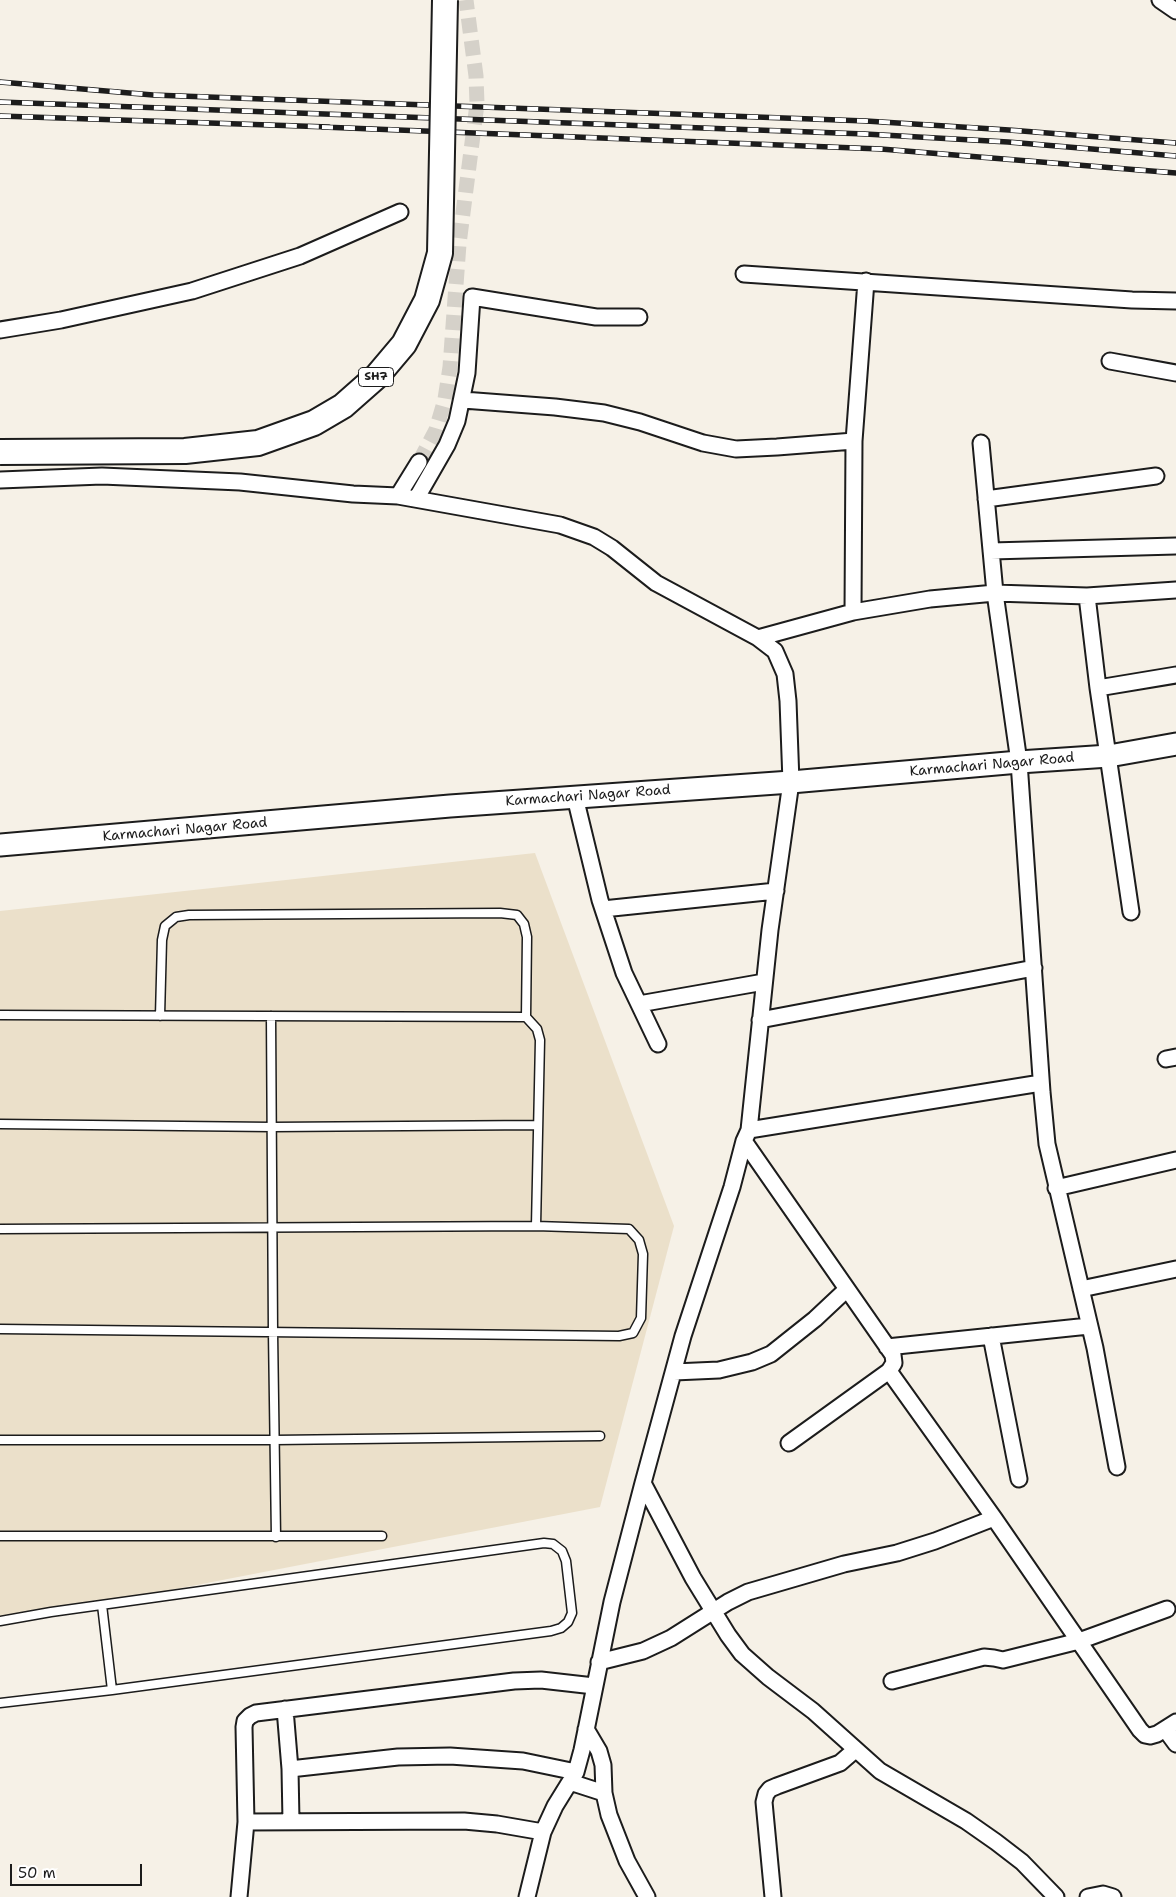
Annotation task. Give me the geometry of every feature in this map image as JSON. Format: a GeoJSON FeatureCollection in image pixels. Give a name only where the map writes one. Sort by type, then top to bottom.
{"type":"FeatureCollection","features":[{"type":"Feature","properties":{"kind":"main road","name":"SH7"},"geometry":{"type":"LineString","coordinates":[[0,452],[185,451],[258,443],[314,423],[343,406],[378,376],[404,344],[427,300],[440,253],[445,0]]}},
{"type":"Feature","properties":{"kind":"street"},"geometry":{"type":"LineString","coordinates":[[1160,0],[1176,12]]}},
{"type":"Feature","properties":{"kind":"street"},"geometry":{"type":"LineString","coordinates":[[0,330],[60,320],[192,291],[300,256],[400,212]]}},
{"type":"Feature","properties":{"kind":"street"},"geometry":{"type":"LineString","coordinates":[[744,274],[1176,301]]}},
{"type":"Feature","properties":{"kind":"street"},"geometry":{"type":"LineString","coordinates":[[853,612],[854,441],[866,281]]}},
{"type":"Feature","properties":{"kind":"street"},"geometry":{"type":"LineString","coordinates":[[416,499],[447,446],[463,400],[467,373],[472,297],[596,317],[638,317]]}},
{"type":"Feature","properties":{"kind":"street"},"geometry":{"type":"LineString","coordinates":[[1110,361],[1176,373]]}},
{"type":"Feature","properties":{"kind":"street"},"geometry":{"type":"LineString","coordinates":[[463,400],[604,413],[640,422],[704,443],[736,449],[854,441]]}},
{"type":"Feature","properties":{"kind":"street"},"geometry":{"type":"LineString","coordinates":[[981,443],[995,594],[1019,762],[1047,1144],[1103,1387],[1117,1467]]}},
{"type":"Feature","properties":{"kind":"street"},"geometry":{"type":"LineString","coordinates":[[398,496],[419,462]]}},
{"type":"Feature","properties":{"kind":"street"},"geometry":{"type":"LineString","coordinates":[[0,480],[102,476],[240,482],[354,494],[398,496],[560,525],[594,537],[612,548],[656,583],[758,638],[776,651],[785,674],[791,782],[764,982],[746,1136],[732,1187],[684,1336],[643,1483],[612,1602],[582,1750],[572,1777],[555,1806],[543,1832],[527,1897]]}},
{"type":"Feature","properties":{"kind":"street"},"geometry":{"type":"LineString","coordinates":[[986,499],[1156,476]]}},
{"type":"Feature","properties":{"kind":"street"},"geometry":{"type":"LineString","coordinates":[[991,551],[1176,546]]}},
{"type":"Feature","properties":{"kind":"street"},"geometry":{"type":"LineString","coordinates":[[758,638],[853,612],[930,599],[995,594],[1087,596],[1176,590]]}},
{"type":"Feature","properties":{"kind":"street"},"geometry":{"type":"LineString","coordinates":[[1087,596],[1098,688],[1131,912]]}},
{"type":"Feature","properties":{"kind":"street"},"geometry":{"type":"LineString","coordinates":[[1098,688],[1176,675]]}},
{"type":"Feature","properties":{"kind":"street","name":"Karmachari Nagar Road"},"geometry":{"type":"LineString","coordinates":[[0,845],[450,806],[791,782],[1109,756],[1176,744]]}},
{"type":"Feature","properties":{"kind":"street"},"geometry":{"type":"LineString","coordinates":[[575,797],[603,909],[624,973],[658,1044]]}},
{"type":"Feature","properties":{"kind":"street"},"geometry":{"type":"LineString","coordinates":[[603,909],[776,891]]}},
{"type":"Feature","properties":{"kind":"street"},"geometry":{"type":"LineString","coordinates":[[760,1020],[1034,968]]}},
{"type":"Feature","properties":{"kind":"street"},"geometry":{"type":"LineString","coordinates":[[639,1004],[764,982]]}},
{"type":"Feature","properties":{"kind":"street"},"geometry":{"type":"LineString","coordinates":[[746,1136],[1042,1083]]}},
{"type":"Feature","properties":{"kind":"street"},"geometry":{"type":"LineString","coordinates":[[746,1136],[893,1355],[894,1363],[889,1371],[789,1443]]}},
{"type":"Feature","properties":{"kind":"street"},"geometry":{"type":"LineString","coordinates":[[1056,1188],[1176,1160]]}},
{"type":"Feature","properties":{"kind":"street"},"geometry":{"type":"LineString","coordinates":[[1081,1289],[1176,1269]]}},
{"type":"Feature","properties":{"kind":"street"},"geometry":{"type":"LineString","coordinates":[[674,1372],[720,1370],[752,1362],[771,1354],[815,1319],[847,1289]]}},
{"type":"Feature","properties":{"kind":"street"},"geometry":{"type":"LineString","coordinates":[[887,1347],[1089,1326]]}},
{"type":"Feature","properties":{"kind":"street"},"geometry":{"type":"LineString","coordinates":[[991,1336],[1019,1479]]}},
{"type":"Feature","properties":{"kind":"street"},"geometry":{"type":"LineString","coordinates":[[889,1371],[994,1518],[1144,1736],[1150,1736],[1171,1725],[1176,1744]]}},
{"type":"Feature","properties":{"kind":"street"},"geometry":{"type":"LineString","coordinates":[[643,1483],[693,1578],[713,1612],[742,1654],[768,1677],[813,1711],[880,1771],[966,1821],[1022,1862],[1053,1896]]}},
{"type":"Feature","properties":{"kind":"street"},"geometry":{"type":"LineString","coordinates":[[599,1662],[643,1651],[671,1638],[728,1602],[748,1592],[844,1564],[928,1544],[994,1518]]}},
{"type":"Feature","properties":{"kind":"street"},"geometry":{"type":"LineString","coordinates":[[892,1681],[984,1657],[1003,1660],[1079,1641],[1167,1609]]}},
{"type":"Feature","properties":{"kind":"street"},"geometry":{"type":"LineString","coordinates":[[238,1897],[246,1822],[244,1727],[245,1720],[256,1713],[514,1680],[541,1680],[594,1686]]}},
{"type":"Feature","properties":{"kind":"street"},"geometry":{"type":"LineString","coordinates":[[285,1709],[290,1769],[291,1821]]}},
{"type":"Feature","properties":{"kind":"street"},"geometry":{"type":"LineString","coordinates":[[586,1729],[599,1751],[603,1765],[604,1793],[609,1815],[627,1860],[647,1897]]}},
{"type":"Feature","properties":{"kind":"street"},"geometry":{"type":"LineString","coordinates":[[773,1897],[764,1802],[766,1794],[770,1789],[777,1786],[840,1763],[855,1750]]}},
{"type":"Feature","properties":{"kind":"street"},"geometry":{"type":"LineString","coordinates":[[290,1769],[398,1757],[450,1756],[523,1761],[572,1777],[604,1793]]}},
{"type":"Feature","properties":{"kind":"street"},"geometry":{"type":"LineString","coordinates":[[246,1822],[464,1820],[543,1832]]}},
{"type":"Feature","properties":{"kind":"street"},"geometry":{"type":"LineString","coordinates":[[1088,1897],[1103,1894],[1113,1897]]}},
{"type":"Feature","properties":{"kind":"lane"},"geometry":{"type":"LineString","coordinates":[[160,1016],[162,940],[166,926],[176,917],[189,915],[500,913],[518,915],[524,924],[527,937],[526,1017],[537,1029],[540,1040],[536,1226]]}},
{"type":"Feature","properties":{"kind":"lane"},"geometry":{"type":"LineString","coordinates":[[0,1015],[526,1017]]}},
{"type":"Feature","properties":{"kind":"lane"},"geometry":{"type":"LineString","coordinates":[[271,1016],[276,1537]]}},
{"type":"Feature","properties":{"kind":"lane"},"geometry":{"type":"LineString","coordinates":[[0,1124],[272,1127],[538,1125]]}},
{"type":"Feature","properties":{"kind":"lane"},"geometry":{"type":"LineString","coordinates":[[0,1229],[536,1226],[629,1229],[639,1240],[643,1254],[641,1318],[633,1333],[619,1336],[0,1329]]}},
{"type":"Feature","properties":{"kind":"lane"},"geometry":{"type":"LineString","coordinates":[[0,1440],[275,1440],[600,1436]]}},
{"type":"Feature","properties":{"kind":"lane"},"geometry":{"type":"LineString","coordinates":[[0,1536],[382,1536]]}},
{"type":"Feature","properties":{"kind":"lane"},"geometry":{"type":"LineString","coordinates":[[0,1621],[544,1542],[553,1544],[562,1551],[566,1561],[572,1613],[568,1622],[561,1628],[551,1632],[0,1703]]}},
{"type":"Feature","properties":{"kind":"lane"},"geometry":{"type":"LineString","coordinates":[[102,1605],[112,1690]]}},
{"type":"Feature","properties":{"kind":"shaded area"},"geometry":{"type":"Polygon","coordinates":[[[535,853],[674,1226],[600,1507],[0,1623],[0,911],[535,853]]]}},
{"type":"Feature","properties":{"kind":"tunnel"},"geometry":{"type":"LineString","coordinates":[[419,462],[436,430],[445,399],[450,367],[459,244],[477,104],[476,76],[466,0]]}},
{"type":"Feature","properties":{"kind":"railway"},"geometry":{"type":"LineString","coordinates":[[0,82],[153,95],[866,121],[1176,143]]}},
{"type":"Feature","properties":{"kind":"railway"},"geometry":{"type":"LineString","coordinates":[[0,102],[865,134],[1008,142],[1176,156]]}},
{"type":"Feature","properties":{"kind":"railway"},"geometry":{"type":"LineString","coordinates":[[0,116],[329,127]]}},
{"type":"Feature","properties":{"kind":"railway"},"geometry":{"type":"LineString","coordinates":[[322,127],[881,149],[1176,173]]}}]}
